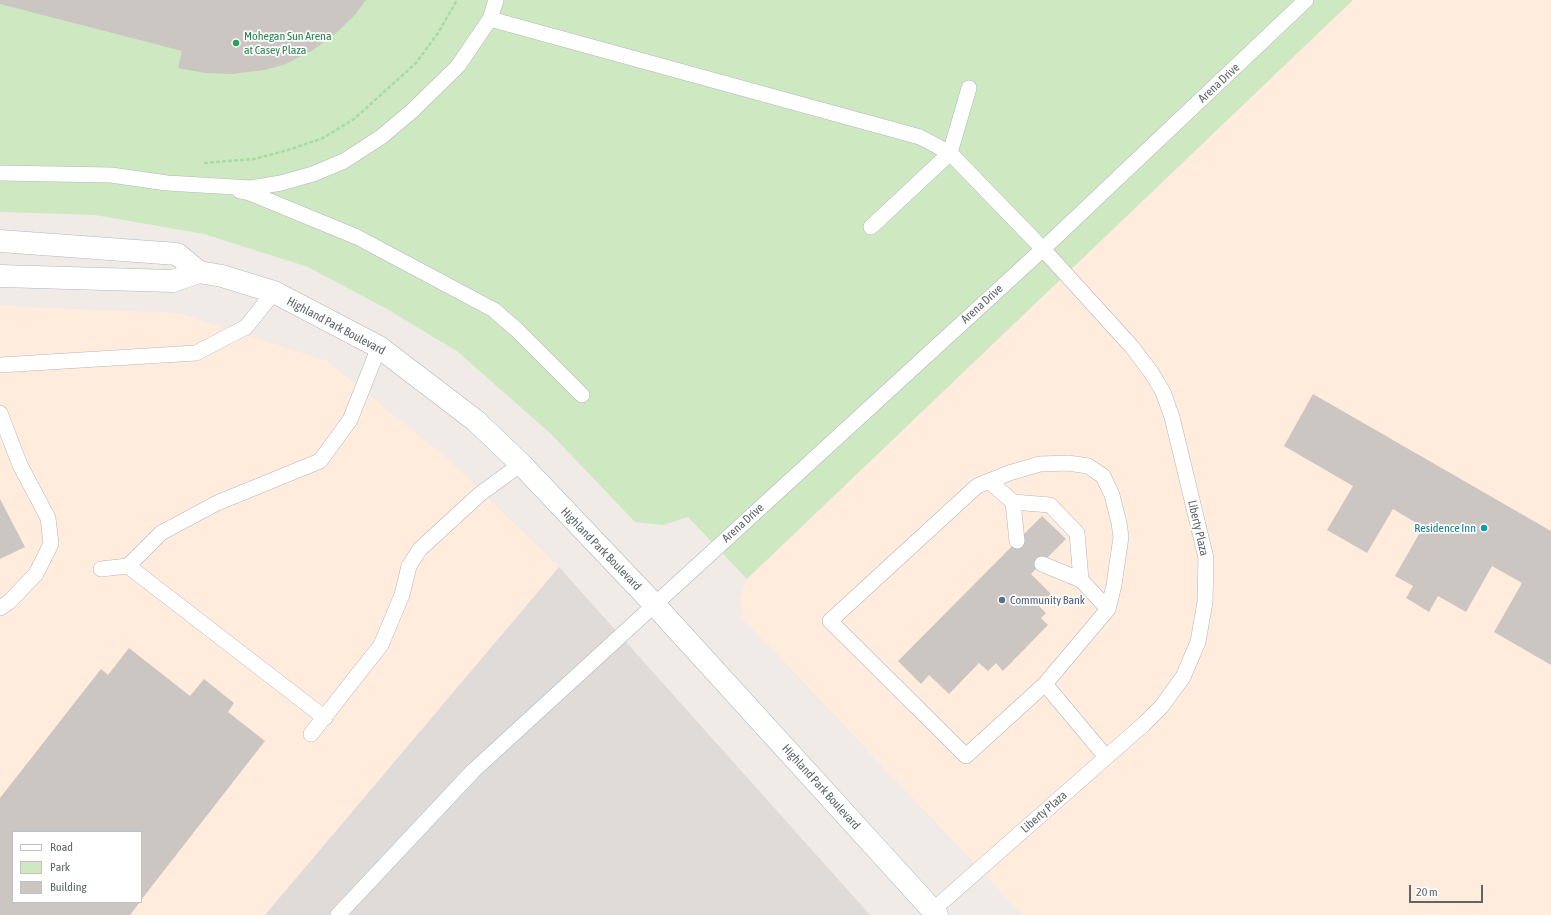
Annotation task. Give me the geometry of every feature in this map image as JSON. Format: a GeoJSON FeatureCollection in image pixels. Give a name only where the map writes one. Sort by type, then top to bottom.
{"type":"FeatureCollection","features":[{"type":"Feature","properties":{"kind":"main road"},"geometry":{"type":"LineString","coordinates":[[0,241],[177,254],[198,272]]}},
{"type":"Feature","properties":{"kind":"main road","name":"Highland Park Boulevard"},"geometry":{"type":"LineString","coordinates":[[0,276],[173,281],[198,272],[222,276],[274,292],[379,347],[476,421],[521,464],[654,604],[935,913]]}},
{"type":"Feature","properties":{"kind":"lane"},"geometry":{"type":"LineString","coordinates":[[0,173],[111,175],[184,184],[251,188],[280,183],[313,174],[344,161],[381,138],[412,111],[458,66],[490,18],[496,0]]}},
{"type":"Feature","properties":{"kind":"lane","name":"Arena Drive"},"geometry":{"type":"LineString","coordinates":[[338,915],[473,771],[1043,249],[1306,0]]}},
{"type":"Feature","properties":{"kind":"lane","name":"Liberty Plaza"},"geometry":{"type":"LineString","coordinates":[[490,18],[920,137],[950,153],[1043,249],[1132,347],[1151,372],[1163,392],[1172,417],[1206,558],[1205,602],[1198,642],[1183,677],[1162,706],[935,913]]}},
{"type":"Feature","properties":{"kind":"lane"},"geometry":{"type":"LineString","coordinates":[[871,226],[950,153],[969,88]]}},
{"type":"Feature","properties":{"kind":"lane"},"geometry":{"type":"LineString","coordinates":[[219,187],[250,193],[357,237],[494,310],[517,330],[582,395]]}},
{"type":"Feature","properties":{"kind":"lane"},"geometry":{"type":"LineString","coordinates":[[0,365],[196,352],[246,327],[274,292]]}},
{"type":"Feature","properties":{"kind":"lane"},"geometry":{"type":"LineString","coordinates":[[100,569],[128,566],[161,532],[217,503],[320,462],[350,420],[379,347]]}},
{"type":"Feature","properties":{"kind":"lane"},"geometry":{"type":"LineString","coordinates":[[0,413],[20,465],[48,518],[51,544],[36,574],[9,602],[0,608]]}},
{"type":"Feature","properties":{"kind":"lane"},"geometry":{"type":"LineString","coordinates":[[1068,463],[1088,466],[1103,476],[1112,495],[1121,537],[1114,585],[1108,609],[1045,684],[966,756],[830,620],[977,486],[989,481],[1009,473],[1040,464],[1068,463]]}},
{"type":"Feature","properties":{"kind":"lane"},"geometry":{"type":"LineString","coordinates":[[311,734],[381,645],[402,595],[408,566],[420,549],[480,494],[521,464]]}},
{"type":"Feature","properties":{"kind":"lane"},"geometry":{"type":"LineString","coordinates":[[989,481],[1013,502],[1050,505],[1077,532],[1080,580]]}},
{"type":"Feature","properties":{"kind":"lane"},"geometry":{"type":"LineString","coordinates":[[1013,502],[1017,541]]}},
{"type":"Feature","properties":{"kind":"lane"},"geometry":{"type":"LineString","coordinates":[[1042,564],[1080,580],[1108,609]]}},
{"type":"Feature","properties":{"kind":"lane"},"geometry":{"type":"LineString","coordinates":[[128,566],[325,718]]}},
{"type":"Feature","properties":{"kind":"lane"},"geometry":{"type":"LineString","coordinates":[[1045,684],[1106,757]]}},
{"type":"Feature","properties":{"kind":"path"},"geometry":{"type":"LineString","coordinates":[[184,184],[195,164],[254,159],[288,150],[323,138],[354,119],[416,63],[438,33],[457,0]]}},
{"type":"Feature","properties":{"kind":"shaded area"},"geometry":{"type":"Polygon","coordinates":[[[1353,0],[1551,0],[1551,915],[1023,915],[742,617],[740,598],[747,579],[1353,0]]]}},
{"type":"Feature","properties":{"kind":"shaded area"},"geometry":{"type":"Polygon","coordinates":[[[0,306],[179,313],[327,361],[451,462],[559,567],[265,915],[0,915],[0,306]]]}},
{"type":"Feature","properties":{"kind":"shaded area"},"geometry":{"type":"Polygon","coordinates":[[[559,567],[870,915],[265,915],[559,567]]]}},
{"type":"Feature","properties":{"kind":"green space"},"geometry":{"type":"Polygon","coordinates":[[[0,0],[1353,0],[747,579],[688,517],[663,525],[635,522],[551,434],[458,352],[387,309],[308,267],[204,234],[95,215],[0,212],[0,0]]]}},
{"type":"Feature","properties":{"kind":"building","name":"Mohegan Sun Arena at Casey Plaza"},"geometry":{"type":"Polygon","coordinates":[[[0,0],[366,0],[354,16],[334,35],[313,50],[286,64],[265,70],[232,74],[205,73],[178,68],[182,51],[0,4],[0,0]]]}},
{"type":"Feature","properties":{"kind":"building","name":"Residence Inn"},"geometry":{"type":"Polygon","coordinates":[[[1313,394],[1551,531],[1551,665],[1494,632],[1522,583],[1492,566],[1466,612],[1438,596],[1429,612],[1406,598],[1413,586],[1395,576],[1423,527],[1393,509],[1367,553],[1327,530],[1353,486],[1284,446],[1313,394]]]}},
{"type":"Feature","properties":{"kind":"building"},"geometry":{"type":"Polygon","coordinates":[[[0,499],[25,547],[0,559],[0,499]]]}},
{"type":"Feature","properties":{"kind":"building","name":"Community Bank"},"geometry":{"type":"Polygon","coordinates":[[[1042,516],[1066,539],[1031,574],[1051,594],[1039,606],[1046,613],[1041,618],[1048,625],[1003,671],[996,663],[988,671],[979,663],[949,694],[929,675],[921,684],[898,661],[1042,516]]]}},
{"type":"Feature","properties":{"kind":"building"},"geometry":{"type":"Polygon","coordinates":[[[129,648],[190,696],[204,679],[234,703],[228,712],[265,741],[142,899],[142,831],[12,831],[12,903],[139,903],[130,915],[0,915],[0,798],[101,669],[108,675],[129,648]]]}},
{"type":"Feature","properties":{"kind":"place","name":"Mohegan Sun Arena at Casey Plaza"},"geometry":{"type":"Point","coordinates":[236,43]}},
{"type":"Feature","properties":{"kind":"place","name":"Residence Inn"},"geometry":{"type":"Point","coordinates":[1484,528]}},
{"type":"Feature","properties":{"kind":"place","name":"Community Bank"},"geometry":{"type":"Point","coordinates":[1002,600]}}]}
